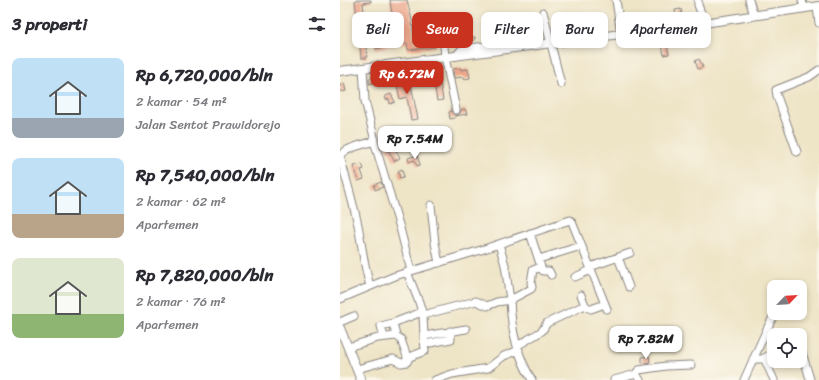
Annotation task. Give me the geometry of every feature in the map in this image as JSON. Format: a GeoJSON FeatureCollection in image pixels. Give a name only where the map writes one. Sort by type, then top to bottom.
{"type":"FeatureCollection","features":[{"type":"Feature","properties":{"kind":"main road"},"geometry":{"type":"LineString","coordinates":[[711,22],[754,15],[803,4],[818,6]]}},
{"type":"Feature","properties":{"kind":"main road"},"geometry":{"type":"LineString","coordinates":[[340,71],[551,44]]}},
{"type":"Feature","properties":{"kind":"main road"},"geometry":{"type":"LineString","coordinates":[[340,328],[361,380]]}},
{"type":"Feature","properties":{"kind":"street"},"geometry":{"type":"LineString","coordinates":[[616,0],[618,12]]}},
{"type":"Feature","properties":{"kind":"street"},"geometry":{"type":"LineString","coordinates":[[698,0],[701,12]]}},
{"type":"Feature","properties":{"kind":"street"},"geometry":{"type":"LineString","coordinates":[[749,0],[754,15]]}},
{"type":"Feature","properties":{"kind":"street"},"geometry":{"type":"LineString","coordinates":[[818,6],[819,23]]}},
{"type":"Feature","properties":{"kind":"street"},"geometry":{"type":"LineString","coordinates":[[543,12],[551,44]]}},
{"type":"Feature","properties":{"kind":"street"},"geometry":{"type":"LineString","coordinates":[[444,48],[456,110]]}},
{"type":"Feature","properties":{"kind":"street"},"geometry":{"type":"LineString","coordinates":[[552,48],[561,84]]}},
{"type":"Feature","properties":{"kind":"street"},"geometry":{"type":"LineString","coordinates":[[357,369],[393,359],[401,363],[408,360],[407,358],[424,352],[426,349],[422,314],[409,272],[400,228],[393,209],[374,142],[365,101],[363,68]]}},
{"type":"Feature","properties":{"kind":"street"},"geometry":{"type":"LineString","coordinates":[[797,152],[776,90],[809,77],[819,70]]}},
{"type":"Feature","properties":{"kind":"street"},"geometry":{"type":"LineString","coordinates":[[370,286],[364,265],[363,249],[351,193],[340,156],[342,153],[350,149],[374,142]]}},
{"type":"Feature","properties":{"kind":"street"},"geometry":{"type":"LineString","coordinates":[[431,205],[439,263]]}},
{"type":"Feature","properties":{"kind":"street"},"geometry":{"type":"LineString","coordinates":[[340,299],[409,272],[570,220],[606,306],[591,309],[587,308],[581,295]]}},
{"type":"Feature","properties":{"kind":"street"},"geometry":{"type":"LineString","coordinates":[[530,233],[543,271],[549,271],[551,275]]}},
{"type":"Feature","properties":{"kind":"street"},"geometry":{"type":"LineString","coordinates":[[498,244],[505,265],[513,330],[525,367],[532,380]]}},
{"type":"Feature","properties":{"kind":"street"},"geometry":{"type":"LineString","coordinates":[[539,259],[582,246]]}},
{"type":"Feature","properties":{"kind":"street"},"geometry":{"type":"LineString","coordinates":[[575,277],[590,269],[630,253]]}},
{"type":"Feature","properties":{"kind":"street"},"geometry":{"type":"LineString","coordinates":[[618,257],[629,287]]}},
{"type":"Feature","properties":{"kind":"street"},"geometry":{"type":"LineString","coordinates":[[384,337],[381,326],[476,301],[486,306],[497,302],[510,300],[531,289],[532,272],[542,267]]}},
{"type":"Feature","properties":{"kind":"street"},"geometry":{"type":"LineString","coordinates":[[435,380],[452,374],[488,368],[542,331],[547,323],[585,305]]}},
{"type":"Feature","properties":{"kind":"street"},"geometry":{"type":"LineString","coordinates":[[340,322],[354,316]]}},
{"type":"Feature","properties":{"kind":"street"},"geometry":{"type":"LineString","coordinates":[[744,380],[772,320]]}},
{"type":"Feature","properties":{"kind":"street"},"geometry":{"type":"LineString","coordinates":[[393,323],[396,336],[400,339],[407,358]]}},
{"type":"Feature","properties":{"kind":"street"},"geometry":{"type":"LineString","coordinates":[[425,340],[450,331],[466,329]]}},
{"type":"Feature","properties":{"kind":"street"},"geometry":{"type":"LineString","coordinates":[[348,348],[384,337],[396,336]]}},
{"type":"Feature","properties":{"kind":"street"},"geometry":{"type":"LineString","coordinates":[[753,359],[767,356]]}},
{"type":"Feature","properties":{"kind":"street"},"geometry":{"type":"LineString","coordinates":[[764,358],[774,380]]}},
{"type":"Feature","properties":{"kind":"street"},"geometry":{"type":"LineString","coordinates":[[614,380],[638,377],[637,372],[639,370],[691,364]]}},
{"type":"Feature","properties":{"kind":"street"},"geometry":{"type":"LineString","coordinates":[[806,368],[810,380]]}},
{"type":"Feature","properties":{"kind":"building"},"geometry":{"type":"Polygon","coordinates":[[[355,0],[371,0],[371,2],[363,3],[364,12],[356,12],[355,0]]]}},
{"type":"Feature","properties":{"kind":"building"},"geometry":{"type":"Polygon","coordinates":[[[390,0],[407,0],[412,20],[412,48],[427,48],[408,50],[407,43],[404,44],[404,12],[392,12],[390,0]]]}},
{"type":"Feature","properties":{"kind":"building"},"geometry":{"type":"Polygon","coordinates":[[[681,9],[681,12],[675,12],[675,10],[681,9]]]}},
{"type":"Feature","properties":{"kind":"building"},"geometry":{"type":"Polygon","coordinates":[[[360,48],[366,48],[367,58],[361,58],[360,48]]]}},
{"type":"Feature","properties":{"kind":"building"},"geometry":{"type":"Polygon","coordinates":[[[662,48],[668,48],[669,54],[664,55],[662,48]]]}},
{"type":"Feature","properties":{"kind":"building"},"geometry":{"type":"Polygon","coordinates":[[[699,59],[703,67],[698,69],[695,61],[699,59]]]}},
{"type":"Feature","properties":{"kind":"building"},"geometry":{"type":"Polygon","coordinates":[[[461,68],[461,70],[468,69],[470,78],[454,78],[453,69],[461,68]]]}},
{"type":"Feature","properties":{"kind":"building"},"geometry":{"type":"Polygon","coordinates":[[[426,70],[427,76],[410,79],[409,73],[426,70]]]}},
{"type":"Feature","properties":{"kind":"building"},"geometry":{"type":"Polygon","coordinates":[[[409,75],[418,119],[411,120],[407,97],[400,99],[396,81],[401,80],[400,77],[409,75]]]}},
{"type":"Feature","properties":{"kind":"building"},"geometry":{"type":"Polygon","coordinates":[[[378,76],[379,81],[369,84],[369,78],[378,76]]]}},
{"type":"Feature","properties":{"kind":"building"},"geometry":{"type":"Polygon","coordinates":[[[439,76],[443,100],[437,101],[433,77],[439,76]]]}},
{"type":"Feature","properties":{"kind":"building"},"geometry":{"type":"Polygon","coordinates":[[[344,83],[346,91],[341,92],[340,84],[344,83]]]}},
{"type":"Feature","properties":{"kind":"building"},"geometry":{"type":"Polygon","coordinates":[[[391,94],[395,102],[390,104],[389,99],[386,100],[385,96],[391,94]]]}},
{"type":"Feature","properties":{"kind":"building"},"geometry":{"type":"Polygon","coordinates":[[[465,109],[467,114],[455,116],[455,118],[450,119],[449,112],[451,111],[454,115],[457,115],[461,110],[465,109]]]}},
{"type":"Feature","properties":{"kind":"building"},"geometry":{"type":"Polygon","coordinates":[[[417,135],[421,148],[414,150],[411,137],[417,135]]]}},
{"type":"Feature","properties":{"kind":"building"},"geometry":{"type":"Polygon","coordinates":[[[399,139],[400,143],[402,142],[404,147],[396,150],[400,158],[394,161],[389,151],[387,151],[385,142],[399,139]]]}},
{"type":"Feature","properties":{"kind":"building"},"geometry":{"type":"Polygon","coordinates":[[[417,155],[420,165],[417,166],[414,160],[409,162],[408,158],[417,155]]]}},
{"type":"Feature","properties":{"kind":"building"},"geometry":{"type":"Polygon","coordinates":[[[362,164],[364,169],[361,170],[364,179],[358,181],[353,166],[362,164]]]}},
{"type":"Feature","properties":{"kind":"building"},"geometry":{"type":"Polygon","coordinates":[[[402,169],[404,177],[400,178],[398,171],[402,169]]]}},
{"type":"Feature","properties":{"kind":"building"},"geometry":{"type":"Polygon","coordinates":[[[381,182],[383,187],[375,190],[374,185],[381,182]]]}},
{"type":"Feature","properties":{"kind":"building"},"geometry":{"type":"Polygon","coordinates":[[[649,356],[650,362],[642,363],[642,357],[649,356]]]}}]}
